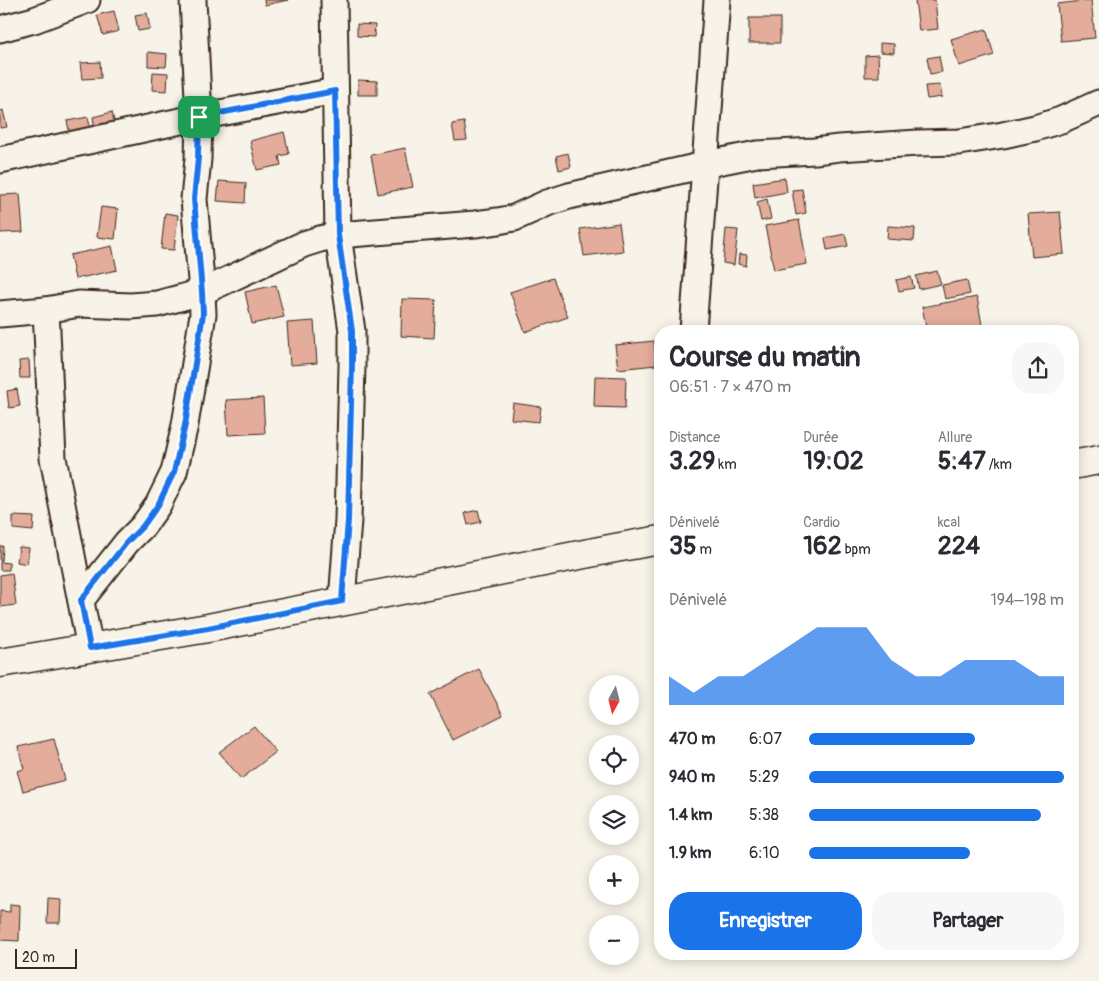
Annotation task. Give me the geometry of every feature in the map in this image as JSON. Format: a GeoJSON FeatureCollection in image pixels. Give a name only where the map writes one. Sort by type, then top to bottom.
{"type":"FeatureCollection","features":[{"type":"Feature","properties":{"kind":"street"},"geometry":{"type":"LineString","coordinates":[[0,28],[34,20],[88,0]]}},
{"type":"Feature","properties":{"kind":"street"},"geometry":{"type":"LineString","coordinates":[[81,600],[127,542],[143,526],[158,505],[174,472],[185,425],[203,314],[194,199],[199,117],[194,0]]}},
{"type":"Feature","properties":{"kind":"street"},"geometry":{"type":"LineString","coordinates":[[334,0],[338,235],[352,331],[348,520],[342,601]]}},
{"type":"Feature","properties":{"kind":"street"},"geometry":{"type":"LineString","coordinates":[[693,325],[717,0]]}},
{"type":"Feature","properties":{"kind":"street"},"geometry":{"type":"LineString","coordinates":[[0,160],[199,117],[335,91]]}},
{"type":"Feature","properties":{"kind":"street"},"geometry":{"type":"LineString","coordinates":[[0,314],[46,310],[79,304],[132,306],[157,304],[202,292],[304,244],[338,235],[475,224],[514,218],[547,203],[569,196],[730,159],[773,152],[959,142],[1035,128],[1061,120],[1099,103]]}},
{"type":"Feature","properties":{"kind":"street"},"geometry":{"type":"LineString","coordinates":[[46,310],[53,458],[90,648]]}},
{"type":"Feature","properties":{"kind":"street"},"geometry":{"type":"LineString","coordinates":[[1079,464],[1099,460]]}},
{"type":"Feature","properties":{"kind":"street"},"geometry":{"type":"LineString","coordinates":[[0,663],[208,628],[654,541]]}},
{"type":"Feature","properties":{"kind":"building"},"geometry":{"type":"Polygon","coordinates":[[[264,0],[288,0],[265,5],[264,0]]]}},
{"type":"Feature","properties":{"kind":"building"},"geometry":{"type":"Polygon","coordinates":[[[915,0],[935,0],[938,29],[919,31],[915,0]]]}},
{"type":"Feature","properties":{"kind":"building"},"geometry":{"type":"Polygon","coordinates":[[[1091,0],[1095,38],[1061,41],[1057,4],[1091,0]]]}},
{"type":"Feature","properties":{"kind":"building"},"geometry":{"type":"Polygon","coordinates":[[[114,11],[119,31],[103,35],[97,15],[114,11]]]}},
{"type":"Feature","properties":{"kind":"building"},"geometry":{"type":"Polygon","coordinates":[[[147,13],[150,29],[138,31],[135,15],[147,13]]]}},
{"type":"Feature","properties":{"kind":"building"},"geometry":{"type":"Polygon","coordinates":[[[749,18],[780,18],[780,43],[749,43],[749,18]]]}},
{"type":"Feature","properties":{"kind":"building"},"geometry":{"type":"Polygon","coordinates":[[[357,24],[375,25],[374,37],[357,36],[357,24]]]}},
{"type":"Feature","properties":{"kind":"building"},"geometry":{"type":"Polygon","coordinates":[[[986,29],[994,55],[959,66],[951,39],[986,29]]]}},
{"type":"Feature","properties":{"kind":"building"},"geometry":{"type":"Polygon","coordinates":[[[880,43],[894,44],[894,53],[880,52],[880,43]]]}},
{"type":"Feature","properties":{"kind":"building"},"geometry":{"type":"Polygon","coordinates":[[[148,52],[167,54],[166,67],[148,66],[148,52]]]}},
{"type":"Feature","properties":{"kind":"building"},"geometry":{"type":"Polygon","coordinates":[[[878,55],[879,77],[865,77],[865,56],[878,55]]]}},
{"type":"Feature","properties":{"kind":"building"},"geometry":{"type":"Polygon","coordinates":[[[939,56],[942,72],[930,74],[927,58],[939,56]]]}},
{"type":"Feature","properties":{"kind":"building"},"geometry":{"type":"Polygon","coordinates":[[[100,62],[101,78],[82,79],[80,63],[100,62]]]}},
{"type":"Feature","properties":{"kind":"building"},"geometry":{"type":"Polygon","coordinates":[[[153,72],[168,73],[167,91],[152,90],[153,72]]]}},
{"type":"Feature","properties":{"kind":"building"},"geometry":{"type":"Polygon","coordinates":[[[358,80],[377,81],[377,95],[358,95],[358,80]]]}},
{"type":"Feature","properties":{"kind":"building"},"geometry":{"type":"Polygon","coordinates":[[[940,85],[942,97],[927,99],[925,86],[940,85]]]}},
{"type":"Feature","properties":{"kind":"building"},"geometry":{"type":"Polygon","coordinates":[[[3,110],[7,127],[0,128],[0,111],[3,110]]]}},
{"type":"Feature","properties":{"kind":"building"},"geometry":{"type":"Polygon","coordinates":[[[112,112],[115,126],[95,130],[93,117],[112,112]]]}},
{"type":"Feature","properties":{"kind":"building"},"geometry":{"type":"Polygon","coordinates":[[[88,117],[91,131],[70,135],[67,121],[88,117]]]}},
{"type":"Feature","properties":{"kind":"building"},"geometry":{"type":"Polygon","coordinates":[[[464,122],[467,140],[455,141],[452,124],[464,122]]]}},
{"type":"Feature","properties":{"kind":"building"},"geometry":{"type":"Polygon","coordinates":[[[284,132],[289,154],[279,156],[281,165],[257,170],[250,141],[284,132]]]}},
{"type":"Feature","properties":{"kind":"building"},"geometry":{"type":"Polygon","coordinates":[[[405,148],[413,187],[378,194],[371,155],[405,148]]]}},
{"type":"Feature","properties":{"kind":"building"},"geometry":{"type":"Polygon","coordinates":[[[568,153],[571,167],[559,170],[556,156],[568,153]]]}},
{"type":"Feature","properties":{"kind":"building"},"geometry":{"type":"Polygon","coordinates":[[[785,178],[787,192],[755,198],[753,183],[785,178]]]}},
{"type":"Feature","properties":{"kind":"building"},"geometry":{"type":"Polygon","coordinates":[[[219,181],[246,183],[245,203],[217,201],[219,181]]]}},
{"type":"Feature","properties":{"kind":"building"},"geometry":{"type":"Polygon","coordinates":[[[802,189],[806,213],[796,215],[792,190],[802,189]]]}},
{"type":"Feature","properties":{"kind":"building"},"geometry":{"type":"Polygon","coordinates":[[[20,194],[23,232],[0,233],[0,195],[20,194]]]}},
{"type":"Feature","properties":{"kind":"building"},"geometry":{"type":"Polygon","coordinates":[[[767,199],[771,219],[761,221],[757,202],[767,199]]]}},
{"type":"Feature","properties":{"kind":"building"},"geometry":{"type":"Polygon","coordinates":[[[101,207],[118,209],[115,239],[97,237],[101,207]]]}},
{"type":"Feature","properties":{"kind":"building"},"geometry":{"type":"Polygon","coordinates":[[[1060,212],[1064,254],[1032,257],[1028,214],[1060,212]]]}},
{"type":"Feature","properties":{"kind":"building"},"geometry":{"type":"Polygon","coordinates":[[[165,213],[178,215],[174,250],[161,249],[165,213]]]}},
{"type":"Feature","properties":{"kind":"building"},"geometry":{"type":"Polygon","coordinates":[[[799,220],[807,264],[774,270],[765,226],[799,220]]]}},
{"type":"Feature","properties":{"kind":"building"},"geometry":{"type":"Polygon","coordinates":[[[619,223],[623,251],[584,256],[580,229],[619,223]]]}},
{"type":"Feature","properties":{"kind":"building"},"geometry":{"type":"Polygon","coordinates":[[[888,226],[915,228],[914,241],[887,239],[888,226]]]}},
{"type":"Feature","properties":{"kind":"building"},"geometry":{"type":"Polygon","coordinates":[[[726,229],[738,230],[734,265],[723,263],[726,229]]]}},
{"type":"Feature","properties":{"kind":"building"},"geometry":{"type":"Polygon","coordinates":[[[845,234],[848,246],[827,250],[825,238],[845,234]]]}},
{"type":"Feature","properties":{"kind":"building"},"geometry":{"type":"Polygon","coordinates":[[[112,246],[117,270],[75,279],[70,255],[112,246]]]}},
{"type":"Feature","properties":{"kind":"building"},"geometry":{"type":"Polygon","coordinates":[[[739,254],[747,255],[746,266],[738,264],[739,254]]]}},
{"type":"Feature","properties":{"kind":"building"},"geometry":{"type":"Polygon","coordinates":[[[937,271],[941,284],[919,289],[916,276],[937,271]]]}},
{"type":"Feature","properties":{"kind":"building"},"geometry":{"type":"Polygon","coordinates":[[[911,277],[914,288],[899,291],[896,280],[911,277]]]}},
{"type":"Feature","properties":{"kind":"building"},"geometry":{"type":"Polygon","coordinates":[[[553,278],[568,317],[525,332],[510,292],[553,278]]]}},
{"type":"Feature","properties":{"kind":"building"},"geometry":{"type":"Polygon","coordinates":[[[967,280],[970,294],[945,299],[942,285],[967,280]]]}},
{"type":"Feature","properties":{"kind":"building"},"geometry":{"type":"Polygon","coordinates":[[[276,285],[284,317],[252,324],[245,292],[276,285]]]}},
{"type":"Feature","properties":{"kind":"building"},"geometry":{"type":"Polygon","coordinates":[[[977,297],[982,325],[926,325],[922,307],[977,297]]]}},
{"type":"Feature","properties":{"kind":"building"},"geometry":{"type":"Polygon","coordinates":[[[402,299],[436,300],[434,338],[401,336],[402,299]]]}},
{"type":"Feature","properties":{"kind":"building"},"geometry":{"type":"Polygon","coordinates":[[[314,321],[317,363],[290,365],[287,323],[314,321]]]}},
{"type":"Feature","properties":{"kind":"building"},"geometry":{"type":"Polygon","coordinates":[[[654,341],[654,365],[618,369],[615,345],[654,341]]]}},
{"type":"Feature","properties":{"kind":"building"},"geometry":{"type":"Polygon","coordinates":[[[29,360],[30,378],[20,378],[19,361],[29,360]]]}},
{"type":"Feature","properties":{"kind":"building"},"geometry":{"type":"Polygon","coordinates":[[[595,376],[626,377],[625,408],[594,407],[595,376]]]}},
{"type":"Feature","properties":{"kind":"building"},"geometry":{"type":"Polygon","coordinates":[[[17,389],[20,406],[9,408],[7,391],[17,389]]]}},
{"type":"Feature","properties":{"kind":"building"},"geometry":{"type":"Polygon","coordinates":[[[263,398],[265,433],[228,435],[226,400],[263,398]]]}},
{"type":"Feature","properties":{"kind":"building"},"geometry":{"type":"Polygon","coordinates":[[[513,403],[541,407],[539,422],[511,419],[513,403]]]}},
{"type":"Feature","properties":{"kind":"building"},"geometry":{"type":"Polygon","coordinates":[[[478,510],[481,522],[468,525],[465,513],[478,510]]]}},
{"type":"Feature","properties":{"kind":"building"},"geometry":{"type":"Polygon","coordinates":[[[13,516],[34,517],[33,531],[13,529],[13,516]]]}},
{"type":"Feature","properties":{"kind":"building"},"geometry":{"type":"Polygon","coordinates":[[[0,546],[3,546],[2,561],[0,561],[0,546]]]}},
{"type":"Feature","properties":{"kind":"building"},"geometry":{"type":"Polygon","coordinates":[[[19,547],[29,548],[27,564],[17,562],[19,547]]]}},
{"type":"Feature","properties":{"kind":"building"},"geometry":{"type":"Polygon","coordinates":[[[0,562],[9,563],[9,570],[0,570],[0,562]]]}},
{"type":"Feature","properties":{"kind":"building"},"geometry":{"type":"Polygon","coordinates":[[[12,573],[16,605],[0,607],[0,575],[12,573]]]}},
{"type":"Feature","properties":{"kind":"building"},"geometry":{"type":"Polygon","coordinates":[[[479,669],[503,715],[453,740],[430,694],[479,669]]]}},
{"type":"Feature","properties":{"kind":"building"},"geometry":{"type":"Polygon","coordinates":[[[254,726],[276,752],[241,779],[219,752],[254,726]]]}},
{"type":"Feature","properties":{"kind":"building"},"geometry":{"type":"Polygon","coordinates":[[[54,739],[65,780],[23,791],[17,771],[24,769],[18,747],[54,739]]]}},
{"type":"Feature","properties":{"kind":"building"},"geometry":{"type":"Polygon","coordinates":[[[48,898],[61,899],[60,923],[47,923],[48,898]]]}},
{"type":"Feature","properties":{"kind":"building"},"geometry":{"type":"Polygon","coordinates":[[[10,904],[20,905],[19,941],[0,940],[0,911],[10,912],[10,904]]]}},
{"type":"Feature","properties":{"kind":"route"},"geometry":{"type":"LineString","coordinates":[[335,91],[338,235],[352,331],[352,409],[348,520],[342,601],[208,628],[90,648],[81,600],[127,542],[143,526],[158,505],[174,472],[185,425],[203,314],[194,199],[199,117],[335,91]]}}]}
